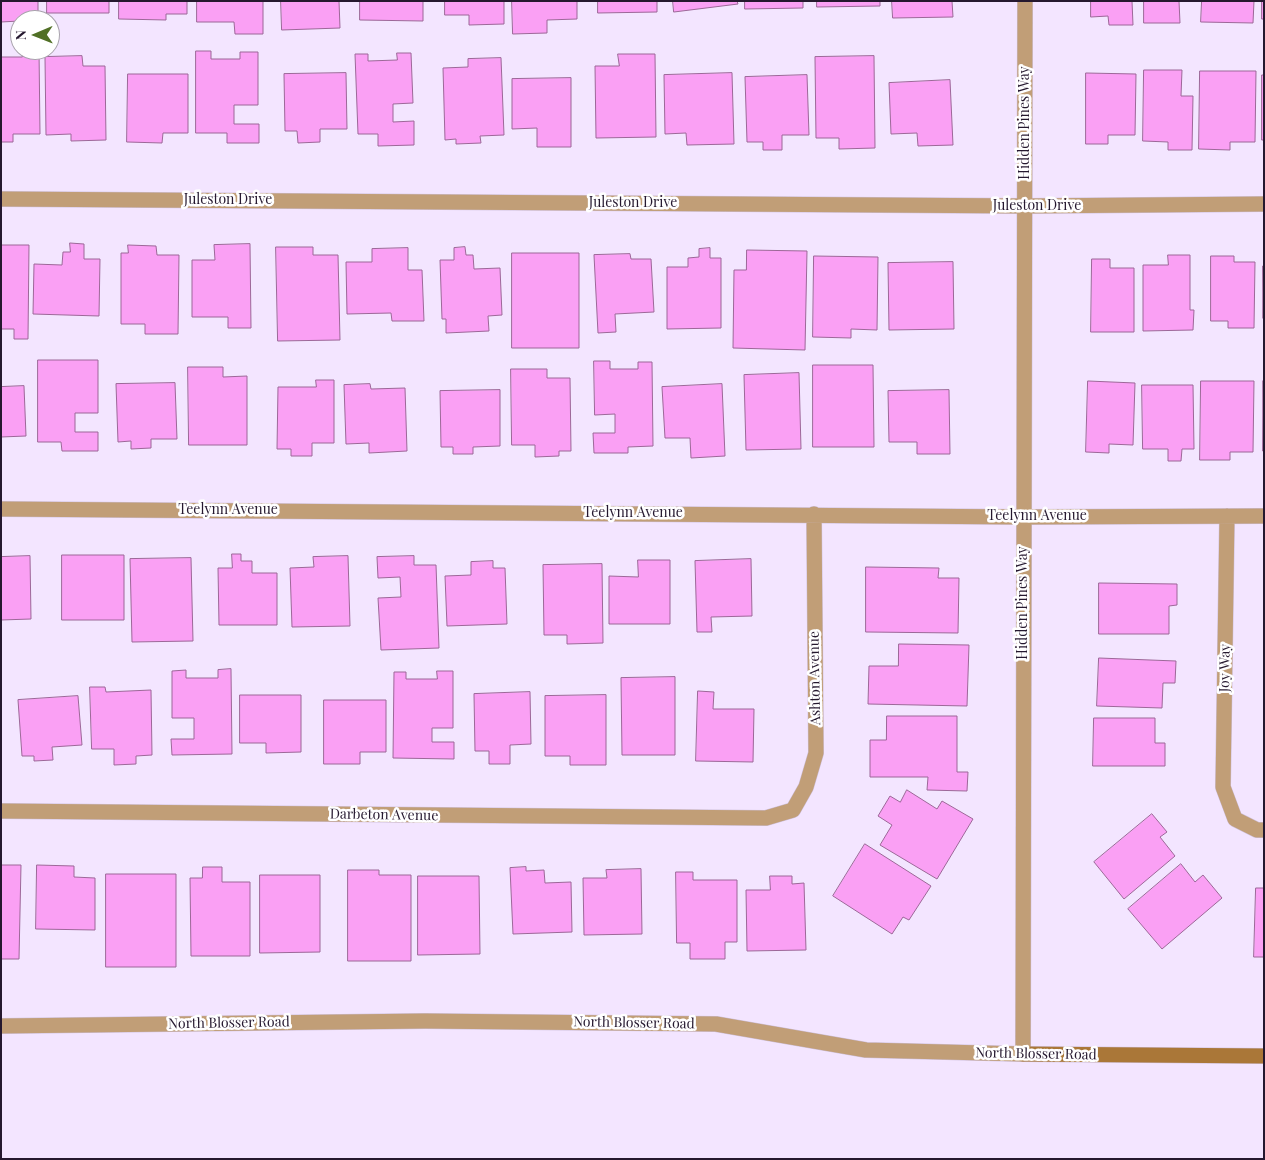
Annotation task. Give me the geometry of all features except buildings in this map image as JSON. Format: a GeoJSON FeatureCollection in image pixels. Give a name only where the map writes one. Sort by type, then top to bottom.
{"type":"FeatureCollection","features":[{"type":"Feature","properties":{"kind":"street","name":"Hidden Pines Way"},"geometry":{"type":"LineString","coordinates":[[1023,1054],[1025,1]]}},
{"type":"Feature","properties":{"kind":"street","name":"Juleston Drive"},"geometry":{"type":"LineString","coordinates":[[1,199],[1025,206],[1264,204]]}},
{"type":"Feature","properties":{"kind":"street","name":"Teelynn Avenue"},"geometry":{"type":"LineString","coordinates":[[1,508],[1023,517],[1264,516]]}},
{"type":"Feature","properties":{"kind":"street","name":"Ashton Avenue"},"geometry":{"type":"LineString","coordinates":[[766,818],[792,810],[806,787],[816,752],[814,514]]}},
{"type":"Feature","properties":{"kind":"street","name":"Joy Way"},"geometry":{"type":"LineString","coordinates":[[1227,516],[1223,787],[1235,819],[1257,830],[1264,830]]}},
{"type":"Feature","properties":{"kind":"street","name":"Darbeton Avenue"},"geometry":{"type":"LineString","coordinates":[[1,811],[766,818]]}},
{"type":"Feature","properties":{"kind":"street","name":"North Blosser Road"},"geometry":{"type":"LineString","coordinates":[[1,1026],[425,1021],[716,1024],[866,1050],[1023,1054],[1264,1056]]}}]}
